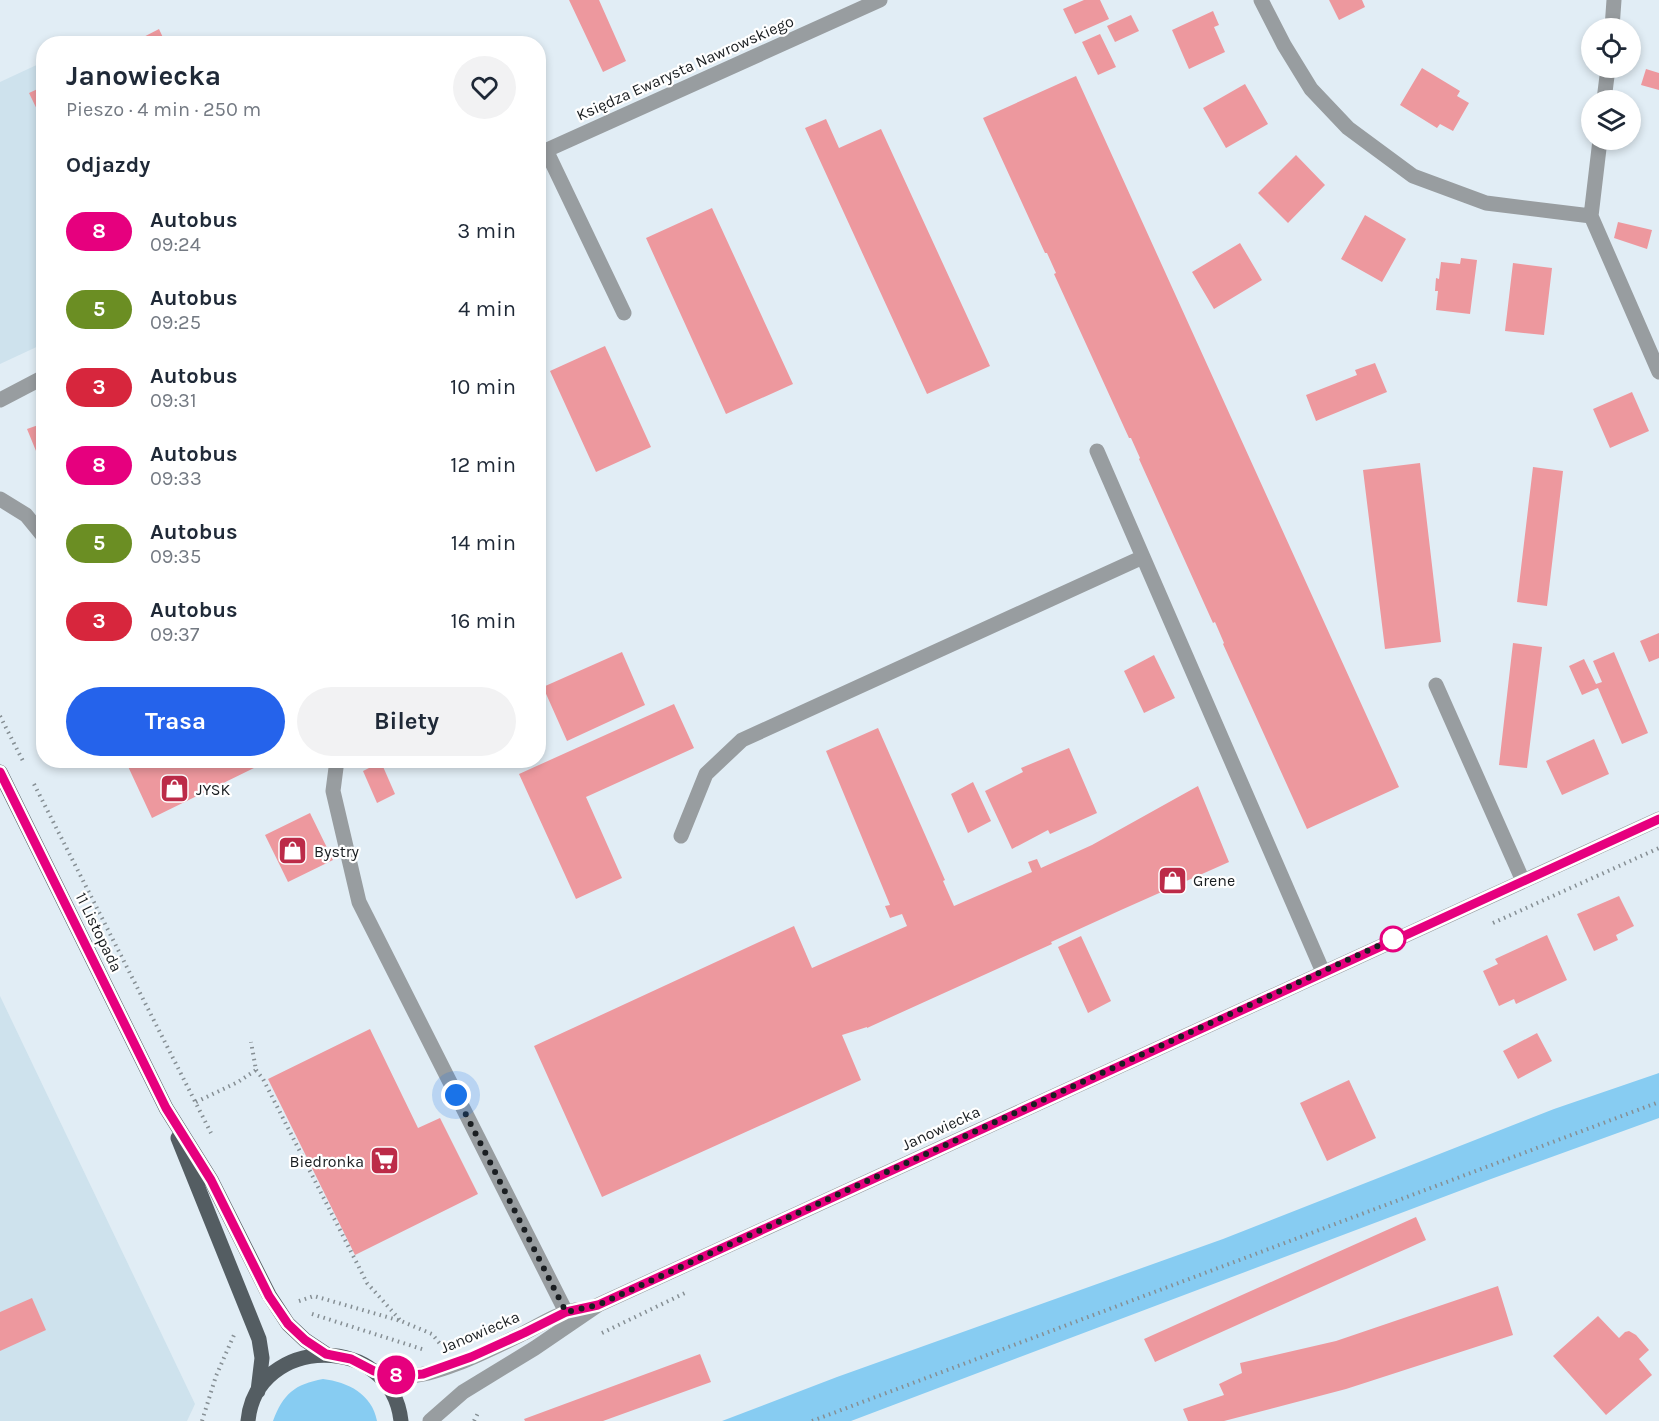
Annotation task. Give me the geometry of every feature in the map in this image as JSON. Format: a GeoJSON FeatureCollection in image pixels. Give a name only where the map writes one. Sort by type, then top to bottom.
{"type":"FeatureCollection","features":[{"type":"Feature","properties":{"kind":"main road","name":"11 Listopada"},"geometry":{"type":"LineString","coordinates":[[0,772],[166,1108],[211,1180],[279,1313],[305,1340],[326,1354]]}},
{"type":"Feature","properties":{"kind":"main road","name":"11 Listopada"},"geometry":{"type":"LineString","coordinates":[[166,1108],[196,1188],[259,1339],[262,1359],[258,1391]]}},
{"type":"Feature","properties":{"kind":"main road"},"geometry":{"type":"LineString","coordinates":[[248,1421],[258,1391],[271,1375],[287,1364],[306,1356],[326,1354],[351,1359],[374,1371],[390,1389],[400,1411],[401,1421]]}},
{"type":"Feature","properties":{"kind":"street","name":"Księdza Ewarysta Nawrowskiego"},"geometry":{"type":"LineString","coordinates":[[546,150],[880,0]]}},
{"type":"Feature","properties":{"kind":"street"},"geometry":{"type":"LineString","coordinates":[[1261,0],[1284,45],[1311,89],[1348,128],[1413,176],[1486,202],[1591,216]]}},
{"type":"Feature","properties":{"kind":"street"},"geometry":{"type":"LineString","coordinates":[[1613,18],[1614,0]]}},
{"type":"Feature","properties":{"kind":"street"},"geometry":{"type":"LineString","coordinates":[[1599,150],[1591,216],[1659,372]]}},
{"type":"Feature","properties":{"kind":"street"},"geometry":{"type":"LineString","coordinates":[[546,160],[624,313]]}},
{"type":"Feature","properties":{"kind":"street"},"geometry":{"type":"LineString","coordinates":[[0,400],[36,381]]}},
{"type":"Feature","properties":{"kind":"street"},"geometry":{"type":"LineString","coordinates":[[1097,451],[1323,972]]}},
{"type":"Feature","properties":{"kind":"street"},"geometry":{"type":"LineString","coordinates":[[0,499],[26,515],[36,527]]}},
{"type":"Feature","properties":{"kind":"street"},"geometry":{"type":"LineString","coordinates":[[681,836],[706,774],[742,740],[1143,557]]}},
{"type":"Feature","properties":{"kind":"street"},"geometry":{"type":"LineString","coordinates":[[1436,685],[1522,881]]}},
{"type":"Feature","properties":{"kind":"street"},"geometry":{"type":"LineString","coordinates":[[336,768],[333,791],[359,902],[566,1312]]}},
{"type":"Feature","properties":{"kind":"street","name":"Janowiecka"},"geometry":{"type":"LineString","coordinates":[[430,1421],[463,1392],[535,1348],[598,1305],[1659,819]]}},
{"type":"Feature","properties":{"kind":"street","name":"Janowiecka"},"geometry":{"type":"LineString","coordinates":[[374,1371],[402,1376],[423,1374],[524,1333],[566,1312],[598,1305]]}},
{"type":"Feature","properties":{"kind":"path"},"geometry":{"type":"LineString","coordinates":[[0,716],[26,768]]}},
{"type":"Feature","properties":{"kind":"path"},"geometry":{"type":"LineString","coordinates":[[32,779],[212,1133]]}},
{"type":"Feature","properties":{"kind":"path"},"geometry":{"type":"LineString","coordinates":[[1489,925],[1659,848]]}},
{"type":"Feature","properties":{"kind":"path"},"geometry":{"type":"LineString","coordinates":[[251,1042],[256,1070],[367,1283],[401,1321]]}},
{"type":"Feature","properties":{"kind":"path"},"geometry":{"type":"LineString","coordinates":[[196,1101],[238,1082],[256,1070]]}},
{"type":"Feature","properties":{"kind":"path"},"geometry":{"type":"LineString","coordinates":[[812,1421],[1659,1102]]}},
{"type":"Feature","properties":{"kind":"path"},"geometry":{"type":"LineString","coordinates":[[596,1336],[690,1291]]}},
{"type":"Feature","properties":{"kind":"path"},"geometry":{"type":"LineString","coordinates":[[297,1301],[303,1307]]}},
{"type":"Feature","properties":{"kind":"path"},"geometry":{"type":"LineString","coordinates":[[310,1313],[425,1350],[447,1366]]}},
{"type":"Feature","properties":{"kind":"path"},"geometry":{"type":"LineString","coordinates":[[463,1392],[466,1418],[480,1409]]}},
{"type":"Feature","properties":{"kind":"shaded area"},"geometry":{"type":"Polygon","coordinates":[[[36,65],[36,347],[0,364],[0,82],[36,65]]]}},
{"type":"Feature","properties":{"kind":"shaded area"},"geometry":{"type":"Polygon","coordinates":[[[0,996],[195,1404],[187,1421],[0,1421],[0,996]]]}},
{"type":"Feature","properties":{"kind":"shaded area"},"geometry":{"type":"Polygon","coordinates":[[[1659,1073],[1659,1118],[1491,1179],[851,1421],[722,1421],[837,1377],[1223,1239],[1554,1109],[1659,1073]]]}},
{"type":"Feature","properties":{"kind":"shaded area"},"geometry":{"type":"Polygon","coordinates":[[[323,1379],[350,1386],[358,1391],[370,1403],[377,1421],[273,1421],[281,1404],[291,1392],[305,1384],[323,1379]]]}},
{"type":"Feature","properties":{"kind":"building"},"geometry":{"type":"Polygon","coordinates":[[[569,0],[599,0],[626,61],[603,72],[569,0]]]}},
{"type":"Feature","properties":{"kind":"building"},"geometry":{"type":"Polygon","coordinates":[[[1084,0],[1100,0],[1109,19],[1075,34],[1063,9],[1084,0]]]}},
{"type":"Feature","properties":{"kind":"building"},"geometry":{"type":"Polygon","coordinates":[[[1329,0],[1362,0],[1365,7],[1339,20],[1329,0]]]}},
{"type":"Feature","properties":{"kind":"building"},"geometry":{"type":"Polygon","coordinates":[[[1213,11],[1219,25],[1214,27],[1225,52],[1189,69],[1172,30],[1213,11]]]}},
{"type":"Feature","properties":{"kind":"building"},"geometry":{"type":"Polygon","coordinates":[[[1131,15],[1139,31],[1115,42],[1107,26],[1131,15]]]}},
{"type":"Feature","properties":{"kind":"building"},"geometry":{"type":"Polygon","coordinates":[[[159,29],[162,36],[145,36],[159,29]]]}},
{"type":"Feature","properties":{"kind":"building"},"geometry":{"type":"Polygon","coordinates":[[[1100,34],[1116,67],[1098,75],[1082,42],[1100,34]]]}},
{"type":"Feature","properties":{"kind":"building"},"geometry":{"type":"Polygon","coordinates":[[[1422,68],[1460,91],[1457,96],[1469,103],[1453,131],[1440,124],[1437,128],[1400,105],[1422,68]]]}},
{"type":"Feature","properties":{"kind":"building"},"geometry":{"type":"Polygon","coordinates":[[[1646,69],[1659,73],[1659,90],[1641,85],[1646,69]]]}},
{"type":"Feature","properties":{"kind":"building"},"geometry":{"type":"Polygon","coordinates":[[[1076,76],[1399,787],[1307,829],[1215,622],[1213,623],[1131,438],[1129,438],[1054,274],[1056,273],[1047,253],[1045,253],[983,118],[1076,76]]]}},
{"type":"Feature","properties":{"kind":"building"},"geometry":{"type":"Polygon","coordinates":[[[1245,84],[1268,124],[1226,148],[1203,108],[1245,84]]]}},
{"type":"Feature","properties":{"kind":"building"},"geometry":{"type":"Polygon","coordinates":[[[36,90],[36,107],[29,93],[36,90]]]}},
{"type":"Feature","properties":{"kind":"building"},"geometry":{"type":"Polygon","coordinates":[[[826,119],[839,148],[881,129],[990,366],[927,394],[805,128],[826,119]]]}},
{"type":"Feature","properties":{"kind":"building"},"geometry":{"type":"Polygon","coordinates":[[[1296,155],[1325,185],[1288,223],[1258,193],[1296,155]]]}},
{"type":"Feature","properties":{"kind":"building"},"geometry":{"type":"Polygon","coordinates":[[[712,208],[793,384],[726,414],[646,238],[712,208]]]}},
{"type":"Feature","properties":{"kind":"building"},"geometry":{"type":"Polygon","coordinates":[[[1365,215],[1406,239],[1382,282],[1341,259],[1365,215]]]}},
{"type":"Feature","properties":{"kind":"building"},"geometry":{"type":"Polygon","coordinates":[[[1618,222],[1652,230],[1647,249],[1614,238],[1618,222]]]}},
{"type":"Feature","properties":{"kind":"building"},"geometry":{"type":"Polygon","coordinates":[[[1240,243],[1262,280],[1214,309],[1192,272],[1240,243]]]}},
{"type":"Feature","properties":{"kind":"building"},"geometry":{"type":"Polygon","coordinates":[[[1461,258],[1477,260],[1470,314],[1436,310],[1438,291],[1435,291],[1436,278],[1439,279],[1441,262],[1460,264],[1461,258]]]}},
{"type":"Feature","properties":{"kind":"building"},"geometry":{"type":"Polygon","coordinates":[[[1513,263],[1552,268],[1544,335],[1505,331],[1513,263]]]}},
{"type":"Feature","properties":{"kind":"building"},"geometry":{"type":"Polygon","coordinates":[[[605,346],[651,447],[596,472],[550,371],[605,346]]]}},
{"type":"Feature","properties":{"kind":"building"},"geometry":{"type":"Polygon","coordinates":[[[1375,363],[1387,392],[1316,421],[1306,395],[1357,375],[1355,370],[1375,363]]]}},
{"type":"Feature","properties":{"kind":"building"},"geometry":{"type":"Polygon","coordinates":[[[1632,392],[1649,431],[1610,448],[1593,409],[1632,392]]]}},
{"type":"Feature","properties":{"kind":"building"},"geometry":{"type":"Polygon","coordinates":[[[36,426],[36,451],[27,429],[36,426]]]}},
{"type":"Feature","properties":{"kind":"building"},"geometry":{"type":"Polygon","coordinates":[[[1420,463],[1441,642],[1385,649],[1363,470],[1420,463]]]}},
{"type":"Feature","properties":{"kind":"building"},"geometry":{"type":"Polygon","coordinates":[[[1533,467],[1563,471],[1547,606],[1517,602],[1533,467]]]}},
{"type":"Feature","properties":{"kind":"building"},"geometry":{"type":"Polygon","coordinates":[[[1659,633],[1659,658],[1649,662],[1640,641],[1659,633]]]}},
{"type":"Feature","properties":{"kind":"building"},"geometry":{"type":"Polygon","coordinates":[[[1513,643],[1542,647],[1527,768],[1499,765],[1513,643]]]}},
{"type":"Feature","properties":{"kind":"building"},"geometry":{"type":"Polygon","coordinates":[[[622,652],[645,705],[567,741],[546,694],[546,686],[622,652]]]}},
{"type":"Feature","properties":{"kind":"building"},"geometry":{"type":"Polygon","coordinates":[[[1614,652],[1648,733],[1622,744],[1598,688],[1582,695],[1569,666],[1584,659],[1596,684],[1602,682],[1593,661],[1614,652]]]}},
{"type":"Feature","properties":{"kind":"building"},"geometry":{"type":"Polygon","coordinates":[[[1154,655],[1175,698],[1144,713],[1124,671],[1154,655]]]}},
{"type":"Feature","properties":{"kind":"building"},"geometry":{"type":"Polygon","coordinates":[[[674,704],[694,748],[586,797],[622,878],[576,899],[519,774],[532,768],[546,768],[546,762],[674,704]]]}},
{"type":"Feature","properties":{"kind":"building"},"geometry":{"type":"Polygon","coordinates":[[[878,728],[945,880],[943,881],[954,906],[1032,872],[1028,862],[1037,859],[1041,868],[1092,845],[1198,786],[1229,862],[867,1028],[842,1035],[861,1080],[602,1197],[534,1046],[794,926],[812,968],[907,926],[902,914],[890,918],[885,906],[890,905],[826,751],[878,728]]]}},
{"type":"Feature","properties":{"kind":"building"},"geometry":{"type":"Polygon","coordinates":[[[1594,739],[1609,774],[1562,795],[1546,761],[1594,739]]]}},
{"type":"Feature","properties":{"kind":"building"},"geometry":{"type":"Polygon","coordinates":[[[1069,748],[1097,813],[1050,834],[1048,830],[1012,849],[985,791],[1023,772],[1021,768],[1069,748]]]}},
{"type":"Feature","properties":{"kind":"building","name":"JYSK"},"geometry":{"type":"Polygon","coordinates":[[[129,768],[254,768],[152,818],[129,768]]]}},
{"type":"Feature","properties":{"kind":"building"},"geometry":{"type":"Polygon","coordinates":[[[369,768],[384,768],[395,794],[377,803],[363,771],[369,768]]]}},
{"type":"Feature","properties":{"kind":"building"},"geometry":{"type":"Polygon","coordinates":[[[973,782],[991,821],[968,833],[951,794],[973,782]]]}},
{"type":"Feature","properties":{"kind":"building"},"geometry":{"type":"Polygon","coordinates":[[[310,813],[333,860],[288,882],[265,835],[310,813]]]}},
{"type":"Feature","properties":{"kind":"building"},"geometry":{"type":"Polygon","coordinates":[[[1619,896],[1634,926],[1616,935],[1618,940],[1594,951],[1577,914],[1619,896]]]}},
{"type":"Feature","properties":{"kind":"building"},"geometry":{"type":"Polygon","coordinates":[[[1547,935],[1567,980],[1516,1004],[1514,999],[1499,1006],[1483,971],[1498,964],[1495,959],[1547,935]]]}},
{"type":"Feature","properties":{"kind":"building"},"geometry":{"type":"Polygon","coordinates":[[[1081,936],[1111,1001],[1088,1013],[1058,947],[1081,936]]]}},
{"type":"Feature","properties":{"kind":"building","name":"Biedronka"},"geometry":{"type":"Polygon","coordinates":[[[370,1029],[418,1128],[440,1118],[478,1194],[355,1255],[268,1079],[370,1029]]]}},
{"type":"Feature","properties":{"kind":"building"},"geometry":{"type":"Polygon","coordinates":[[[1537,1033],[1552,1061],[1518,1079],[1503,1051],[1537,1033]]]}},
{"type":"Feature","properties":{"kind":"building"},"geometry":{"type":"Polygon","coordinates":[[[1349,1080],[1376,1138],[1327,1161],[1300,1103],[1349,1080]]]}},
{"type":"Feature","properties":{"kind":"building"},"geometry":{"type":"Polygon","coordinates":[[[1416,1217],[1426,1240],[1155,1362],[1144,1339],[1416,1217]]]}},
{"type":"Feature","properties":{"kind":"building"},"geometry":{"type":"Polygon","coordinates":[[[1498,1286],[1513,1335],[1346,1389],[1224,1421],[1188,1421],[1183,1409],[1224,1395],[1219,1384],[1242,1373],[1240,1363],[1336,1341],[1498,1286]]]}},
{"type":"Feature","properties":{"kind":"building"},"geometry":{"type":"Polygon","coordinates":[[[32,1298],[46,1330],[0,1351],[0,1312],[32,1298]]]}},
{"type":"Feature","properties":{"kind":"building"},"geometry":{"type":"Polygon","coordinates":[[[1598,1316],[1619,1338],[1629,1331],[1636,1335],[1649,1350],[1639,1359],[1652,1375],[1606,1415],[1553,1356],[1598,1316]]]}},
{"type":"Feature","properties":{"kind":"building"},"geometry":{"type":"Polygon","coordinates":[[[700,1354],[711,1382],[603,1421],[525,1421],[524,1419],[700,1354]]]}},
{"type":"Feature","properties":{"kind":"bus line","name":"8"},"geometry":{"type":"LineString","coordinates":[[0,772],[166,1108],[211,1180],[279,1313],[305,1340],[326,1354],[351,1359],[374,1371],[402,1376],[423,1374],[453,1364],[566,1312],[598,1305],[1659,819]]}},
{"type":"Feature","properties":{"kind":"place","name":"JYSK"},"geometry":{"type":"Point","coordinates":[175,789]}},
{"type":"Feature","properties":{"kind":"place","name":"Bystry"},"geometry":{"type":"Point","coordinates":[293,851]}},
{"type":"Feature","properties":{"kind":"place","name":"Grene"},"geometry":{"type":"Point","coordinates":[1172,880]}},
{"type":"Feature","properties":{"kind":"place","name":"Biedronka"},"geometry":{"type":"Point","coordinates":[385,1161]}},
{"type":"Feature","properties":{"kind":"route"},"geometry":{"type":"LineString","coordinates":[[456,1095],[566,1312],[598,1305],[1393,939]]}}]}
